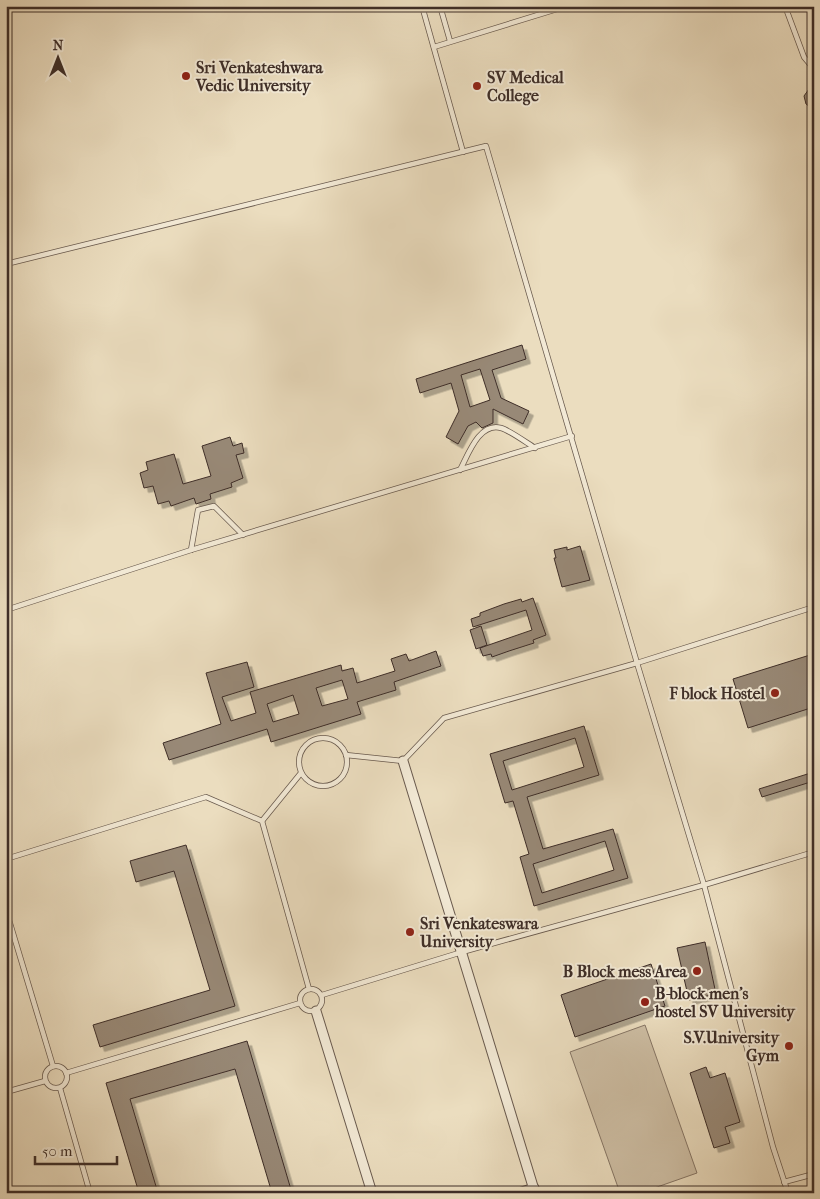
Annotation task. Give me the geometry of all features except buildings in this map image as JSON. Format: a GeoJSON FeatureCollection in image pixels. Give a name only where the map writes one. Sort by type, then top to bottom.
{"type":"FeatureCollection","features":[{"type":"Feature","properties":{"kind":"street"},"geometry":{"type":"LineString","coordinates":[[403,761],[535,1190],[518,1193]]}},
{"type":"Feature","properties":{"kind":"street"},"geometry":{"type":"LineString","coordinates":[[316,1011],[372,1193]]}},
{"type":"Feature","properties":{"kind":"lane"},"geometry":{"type":"LineString","coordinates":[[422,6],[464,152]]}},
{"type":"Feature","properties":{"kind":"lane"},"geometry":{"type":"LineString","coordinates":[[440,6],[450,42]]}},
{"type":"Feature","properties":{"kind":"lane"},"geometry":{"type":"LineString","coordinates":[[434,47],[567,6]]}},
{"type":"Feature","properties":{"kind":"lane"},"geometry":{"type":"LineString","coordinates":[[785,6],[804,57],[814,69]]}},
{"type":"Feature","properties":{"kind":"lane"},"geometry":{"type":"LineString","coordinates":[[6,264],[486,146],[704,885],[773,1148],[788,1193]]}},
{"type":"Feature","properties":{"kind":"lane"},"geometry":{"type":"LineString","coordinates":[[460,470],[480,434],[489,429],[501,428],[535,448]]}},
{"type":"Feature","properties":{"kind":"lane"},"geometry":{"type":"LineString","coordinates":[[6,610],[191,550],[572,436]]}},
{"type":"Feature","properties":{"kind":"lane"},"geometry":{"type":"LineString","coordinates":[[191,550],[198,510],[214,506],[244,535]]}},
{"type":"Feature","properties":{"kind":"lane"},"geometry":{"type":"LineString","coordinates":[[346,755],[403,761],[444,718],[637,663],[814,607]]}},
{"type":"Feature","properties":{"kind":"lane"},"geometry":{"type":"LineString","coordinates":[[322,738],[337,742],[346,755],[348,763],[346,771],[336,783],[328,786],[312,784],[301,773],[299,758],[302,750],[314,740],[322,738]]}},
{"type":"Feature","properties":{"kind":"lane"},"geometry":{"type":"LineString","coordinates":[[262,821],[301,773]]}},
{"type":"Feature","properties":{"kind":"lane"},"geometry":{"type":"LineString","coordinates":[[6,859],[206,797],[262,821]]}},
{"type":"Feature","properties":{"kind":"lane"},"geometry":{"type":"LineString","coordinates":[[262,821],[309,989]]}},
{"type":"Feature","properties":{"kind":"lane"},"geometry":{"type":"LineString","coordinates":[[322,995],[462,952],[704,885],[814,852]]}},
{"type":"Feature","properties":{"kind":"lane"},"geometry":{"type":"LineString","coordinates":[[6,910],[53,1066]]}},
{"type":"Feature","properties":{"kind":"lane"},"geometry":{"type":"LineString","coordinates":[[300,1003],[302,994],[309,989],[314,989],[322,995]]}},
{"type":"Feature","properties":{"kind":"lane"},"geometry":{"type":"LineString","coordinates":[[300,1003],[306,1010],[316,1011],[322,1004],[322,995]]}},
{"type":"Feature","properties":{"kind":"lane"},"geometry":{"type":"LineString","coordinates":[[66,1073],[300,1003]]}},
{"type":"Feature","properties":{"kind":"lane"},"geometry":{"type":"LineString","coordinates":[[45,1081],[46,1072],[53,1066],[62,1067],[66,1073],[67,1080],[60,1088]]}},
{"type":"Feature","properties":{"kind":"lane"},"geometry":{"type":"LineString","coordinates":[[45,1081],[52,1087],[60,1088]]}},
{"type":"Feature","properties":{"kind":"lane"},"geometry":{"type":"LineString","coordinates":[[6,1092],[45,1081]]}},
{"type":"Feature","properties":{"kind":"lane"},"geometry":{"type":"LineString","coordinates":[[60,1088],[90,1193]]}},
{"type":"Feature","properties":{"kind":"lane"},"geometry":{"type":"LineString","coordinates":[[784,1182],[814,1174]]}},
{"type":"Feature","properties":{"kind":"shaded area"},"geometry":{"type":"Polygon","coordinates":[[[645,1025],[697,1173],[640,1193],[620,1193],[570,1052],[645,1025]]]}},
{"type":"Feature","properties":{"kind":"place","name":"Sri Venkateshwara Vedic University"},"geometry":{"type":"Point","coordinates":[186,76]}},
{"type":"Feature","properties":{"kind":"place","name":"SV Medical College"},"geometry":{"type":"Point","coordinates":[477,86]}},
{"type":"Feature","properties":{"kind":"place","name":"F block Hostel"},"geometry":{"type":"Point","coordinates":[775,693]}},
{"type":"Feature","properties":{"kind":"place","name":"Sri Venkateswara University"},"geometry":{"type":"Point","coordinates":[410,932]}},
{"type":"Feature","properties":{"kind":"place","name":"B Block mess Area"},"geometry":{"type":"Point","coordinates":[697,971]}},
{"type":"Feature","properties":{"kind":"place","name":"B-block men's hostel SV University"},"geometry":{"type":"Point","coordinates":[645,1002]}},
{"type":"Feature","properties":{"kind":"place","name":"S.V.University Gym"},"geometry":{"type":"Point","coordinates":[789,1046]}}]}
